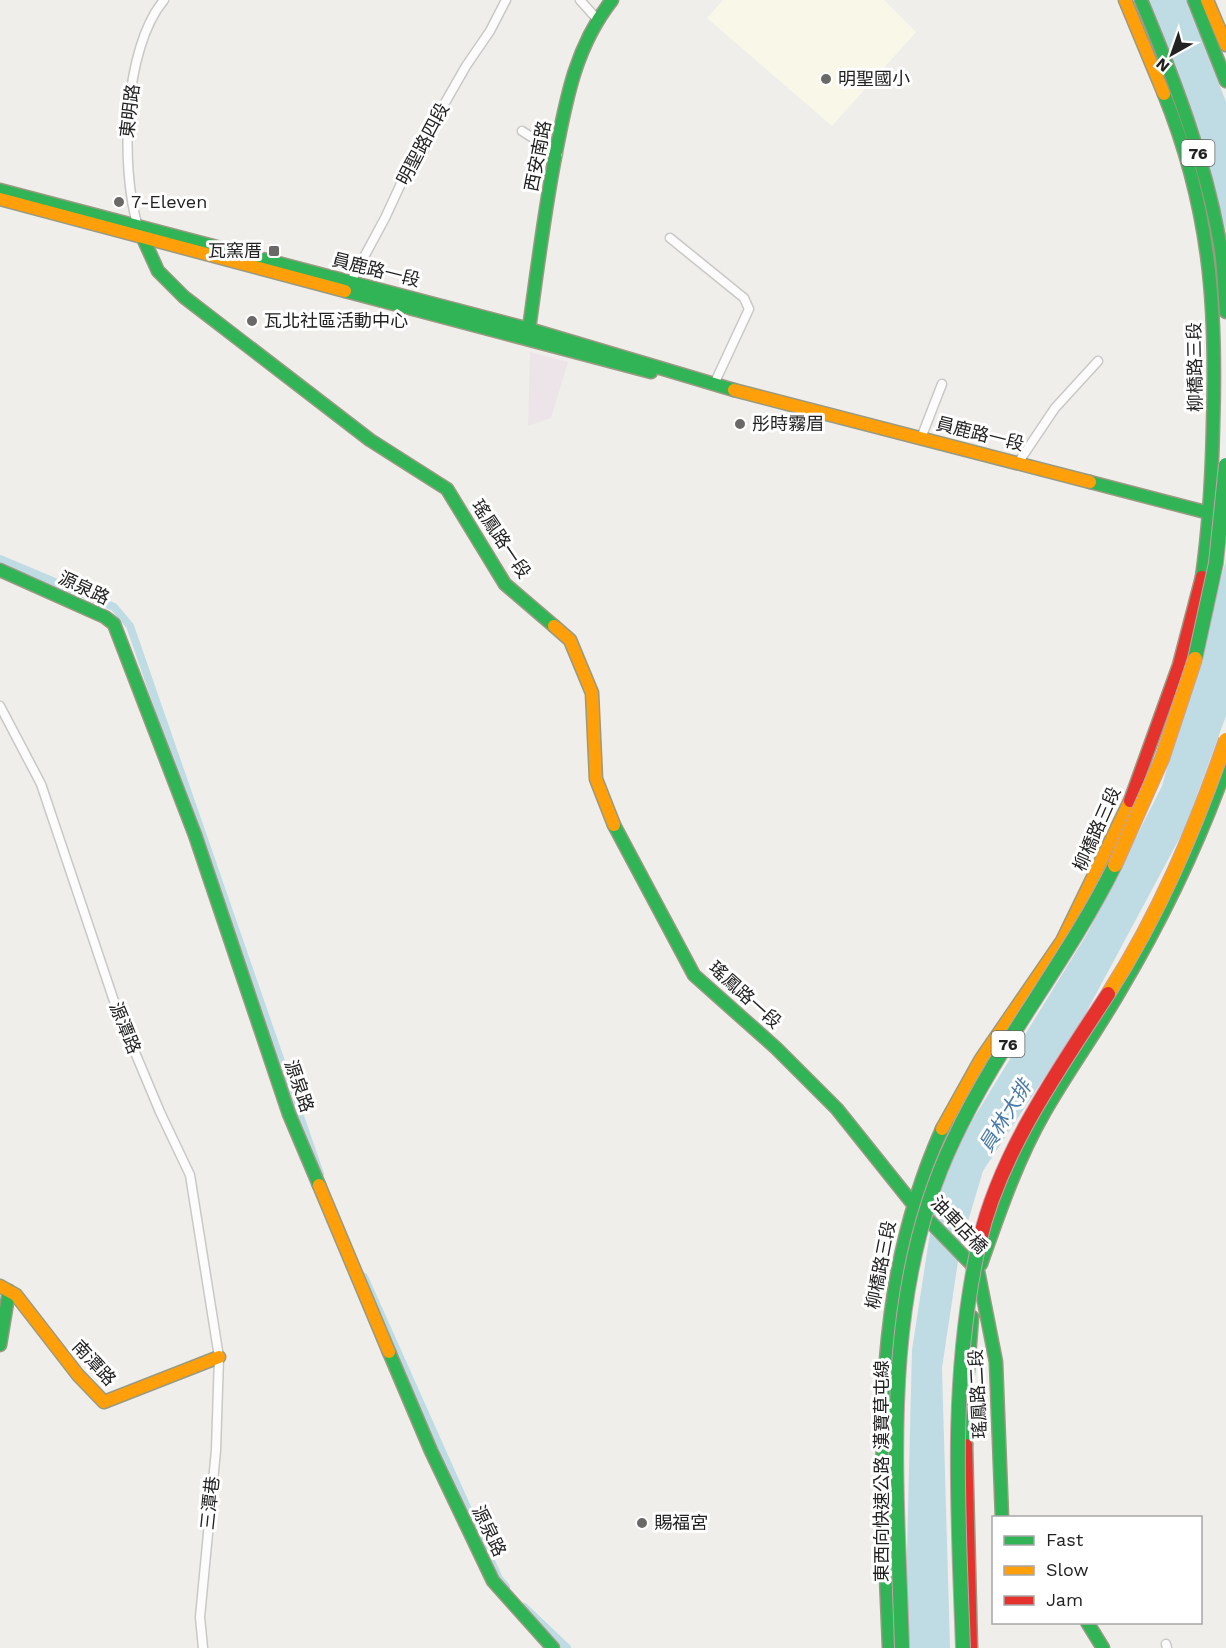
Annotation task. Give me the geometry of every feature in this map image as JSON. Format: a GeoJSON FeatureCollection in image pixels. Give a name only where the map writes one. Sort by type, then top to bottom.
{"type":"FeatureCollection","features":[{"type":"Feature","properties":{"kind":"main road","name":"西安南路"},"geometry":{"type":"LineString","coordinates":[[529,328],[544,215],[558,154],[570,81],[597,19],[612,0]]}},
{"type":"Feature","properties":{"kind":"main road","name":"柳橋路三段"},"geometry":{"type":"LineString","coordinates":[[889,1648],[883,1363],[894,1280],[913,1204],[946,1120],[968,1078],[1032,989],[1066,934],[1118,830],[1166,708],[1189,636],[1203,571],[1214,433],[1215,345],[1207,246],[1199,202],[1172,117],[1125,0]]}},
{"type":"Feature","properties":{"kind":"main road","name":"76"},"geometry":{"type":"LineString","coordinates":[[1141,0],[1170,70],[1202,168],[1220,246],[1226,312]]}},
{"type":"Feature","properties":{"kind":"main road"},"geometry":{"type":"LineString","coordinates":[[1194,0],[1226,81]]}},
{"type":"Feature","properties":{"kind":"main road"},"geometry":{"type":"LineString","coordinates":[[1208,0],[1226,45]]}},
{"type":"Feature","properties":{"kind":"main road","name":"員鹿路一段"},"geometry":{"type":"LineString","coordinates":[[0,190],[141,233]]}},
{"type":"Feature","properties":{"kind":"main road","name":"員鹿路一段"},"geometry":{"type":"LineString","coordinates":[[0,199],[348,287],[718,391],[742,392]]}},
{"type":"Feature","properties":{"kind":"main road","name":"瑤鳳路一段"},"geometry":{"type":"LineString","coordinates":[[141,233],[158,271],[184,297],[370,440],[447,489],[505,584],[570,640],[592,693],[591,711],[596,779],[608,813],[694,975],[776,1048],[837,1109],[913,1204]]}},
{"type":"Feature","properties":{"kind":"main road","name":"員鹿路一段"},"geometry":{"type":"LineString","coordinates":[[348,287],[529,328],[715,382],[742,392],[1226,517]]}},
{"type":"Feature","properties":{"kind":"main road","name":"東西向快速公路 漢寶草屯線"},"geometry":{"type":"LineString","coordinates":[[902,1648],[897,1394],[905,1306],[916,1242],[943,1164],[982,1086],[1080,932],[1130,836],[1147,795],[1180,712],[1193,667],[1214,575],[1226,465]]}},
{"type":"Feature","properties":{"kind":"main road","name":"源泉路"},"geometry":{"type":"LineString","coordinates":[[0,570],[105,616],[114,624],[195,835],[289,1114],[430,1451],[493,1581],[553,1648]]}},
{"type":"Feature","properties":{"kind":"main road"},"geometry":{"type":"LineString","coordinates":[[963,1648],[958,1364],[966,1293],[985,1224],[1000,1182],[1020,1138],[1129,960],[1176,871],[1226,740]]}},
{"type":"Feature","properties":{"kind":"main road"},"geometry":{"type":"LineString","coordinates":[[971,1648],[965,1410],[974,1266],[1014,1174],[1044,1113],[1159,924],[1186,866],[1226,767]]}},
{"type":"Feature","properties":{"kind":"main road","name":"油車店橋"},"geometry":{"type":"LineString","coordinates":[[913,1204],[974,1266]]}},
{"type":"Feature","properties":{"kind":"main road","name":"瑤鳳路二段"},"geometry":{"type":"LineString","coordinates":[[974,1266],[996,1362],[999,1490],[1002,1516]]}},
{"type":"Feature","properties":{"kind":"main road"},"geometry":{"type":"LineString","coordinates":[[0,1345],[4,1288]]}},
{"type":"Feature","properties":{"kind":"main road","name":"南潭路"},"geometry":{"type":"LineString","coordinates":[[4,1288],[16,1295],[78,1375],[104,1402],[219,1357]]}},
{"type":"Feature","properties":{"kind":"main road"},"geometry":{"type":"LineString","coordinates":[[1088,1624],[1103,1648]]}},
{"type":"Feature","properties":{"kind":"street","name":"東明路"},"geometry":{"type":"LineString","coordinates":[[141,233],[133,212],[126,130],[135,75],[147,26],[164,0]]}},
{"type":"Feature","properties":{"kind":"street","name":"明聖路四段"},"geometry":{"type":"LineString","coordinates":[[348,287],[405,175],[423,152],[442,108],[466,66],[490,32],[506,0]]}},
{"type":"Feature","properties":{"kind":"street"},"geometry":{"type":"LineString","coordinates":[[580,0],[597,19]]}},
{"type":"Feature","properties":{"kind":"street"},"geometry":{"type":"LineString","coordinates":[[522,131],[558,154]]}},
{"type":"Feature","properties":{"kind":"street"},"geometry":{"type":"LineString","coordinates":[[670,238],[744,298],[749,309],[715,382]]}},
{"type":"Feature","properties":{"kind":"street"},"geometry":{"type":"LineString","coordinates":[[1018,463],[1055,408],[1098,361]]}},
{"type":"Feature","properties":{"kind":"street"},"geometry":{"type":"LineString","coordinates":[[921,438],[942,384]]}},
{"type":"Feature","properties":{"kind":"street","name":"源潭路"},"geometry":{"type":"LineString","coordinates":[[0,706],[41,784],[116,1007],[160,1112],[190,1175],[219,1357]]}},
{"type":"Feature","properties":{"kind":"street","name":"三潭巷"},"geometry":{"type":"LineString","coordinates":[[203,1648],[200,1617],[216,1450],[219,1357]]}},
{"type":"Feature","properties":{"kind":"shaded area","name":"明聖國小"},"geometry":{"type":"Polygon","coordinates":[[[723,0],[884,0],[916,32],[832,126],[707,18],[723,0]]]}},
{"type":"Feature","properties":{"kind":"shaded area"},"geometry":{"type":"Polygon","coordinates":[[[530,352],[568,362],[551,418],[528,426],[530,352]]]}},
{"type":"Feature","properties":{"kind":"water"},"geometry":{"type":"Polygon","coordinates":[[[1144,0],[1187,0],[1226,102],[1226,232],[1192,117],[1144,0]]]}},
{"type":"Feature","properties":{"kind":"water","name":"員林大排"},"geometry":{"type":"Polygon","coordinates":[[[1226,560],[1226,716],[1185,828],[1081,1022],[983,1171],[960,1248],[942,1368],[950,1648],[907,1648],[906,1593],[912,1350],[932,1220],[954,1150],[1087,934],[1162,786],[1226,560]]]}},
{"type":"Feature","properties":{"kind":"waterway"},"geometry":{"type":"LineString","coordinates":[[0,559],[114,607],[130,626],[320,1174]]}},
{"type":"Feature","properties":{"kind":"waterway"},"geometry":{"type":"LineString","coordinates":[[364,1277],[499,1579],[506,1587]]}},
{"type":"Feature","properties":{"kind":"waterway"},"geometry":{"type":"LineString","coordinates":[[524,1607],[567,1648]]}},
{"type":"Feature","properties":{"kind":"traffic: fast"},"geometry":{"type":"LineString","coordinates":[[529,329],[547,200],[568,95],[589,36],[612,0]]}},
{"type":"Feature","properties":{"kind":"traffic: fast"},"geometry":{"type":"LineString","coordinates":[[1141,0],[1177,90],[1206,181],[1221,252],[1226,312]]}},
{"type":"Feature","properties":{"kind":"traffic: fast"},"geometry":{"type":"LineString","coordinates":[[1194,0],[1226,81]]}},
{"type":"Feature","properties":{"kind":"traffic: fast"},"geometry":{"type":"LineString","coordinates":[[1164,94],[1192,177],[1201,217],[1211,298],[1214,339],[1213,445],[1202,577]]}},
{"type":"Feature","properties":{"kind":"traffic: fast"},"geometry":{"type":"LineString","coordinates":[[0,190],[529,329],[734,390]]}},
{"type":"Feature","properties":{"kind":"traffic: fast"},"geometry":{"type":"LineString","coordinates":[[138,227],[158,271],[184,297],[370,440],[447,489],[505,584],[554,626]]}},
{"type":"Feature","properties":{"kind":"traffic: fast"},"geometry":{"type":"LineString","coordinates":[[345,291],[651,372]]}},
{"type":"Feature","properties":{"kind":"traffic: fast"},"geometry":{"type":"LineString","coordinates":[[1195,659],[1216,563],[1226,465]]}},
{"type":"Feature","properties":{"kind":"traffic: fast"},"geometry":{"type":"LineString","coordinates":[[1090,482],[1213,514]]}},
{"type":"Feature","properties":{"kind":"traffic: fast"},"geometry":{"type":"LineString","coordinates":[[0,570],[105,617],[114,624],[195,835],[289,1114],[319,1185]]}},
{"type":"Feature","properties":{"kind":"traffic: fast"},"geometry":{"type":"LineString","coordinates":[[981,1264],[1025,1149],[1053,1097],[1112,1005],[1151,935],[1192,853],[1226,767]]}},
{"type":"Feature","properties":{"kind":"traffic: fast"},"geometry":{"type":"LineString","coordinates":[[614,825],[694,975],[776,1048],[837,1109],[913,1204],[978,1271],[996,1362],[1002,1516]]}},
{"type":"Feature","properties":{"kind":"traffic: fast"},"geometry":{"type":"LineString","coordinates":[[902,1648],[896,1454],[903,1325],[913,1261],[930,1199],[954,1139],[992,1069],[1076,934],[1115,865]]}},
{"type":"Feature","properties":{"kind":"traffic: fast"},"geometry":{"type":"LineString","coordinates":[[889,1648],[883,1449],[884,1384],[890,1320],[901,1256],[918,1193],[942,1129]]}},
{"type":"Feature","properties":{"kind":"traffic: fast"},"geometry":{"type":"LineString","coordinates":[[963,1648],[958,1495],[959,1395],[969,1294],[979,1243]]}},
{"type":"Feature","properties":{"kind":"traffic: fast"},"geometry":{"type":"LineString","coordinates":[[0,1345],[9,1291]]}},
{"type":"Feature","properties":{"kind":"traffic: fast"},"geometry":{"type":"LineString","coordinates":[[966,1445],[965,1410],[972,1317]]}},
{"type":"Feature","properties":{"kind":"traffic: fast"},"geometry":{"type":"LineString","coordinates":[[389,1352],[431,1451],[493,1581],[553,1648]]}},
{"type":"Feature","properties":{"kind":"traffic: fast"},"geometry":{"type":"LineString","coordinates":[[1088,1624],[1103,1648]]}},
{"type":"Feature","properties":{"kind":"traffic: slow"},"geometry":{"type":"LineString","coordinates":[[1125,0],[1164,94]]}},
{"type":"Feature","properties":{"kind":"traffic: slow"},"geometry":{"type":"LineString","coordinates":[[1207,0],[1226,45]]}},
{"type":"Feature","properties":{"kind":"traffic: slow"},"geometry":{"type":"LineString","coordinates":[[0,199],[345,291]]}},
{"type":"Feature","properties":{"kind":"traffic: slow"},"geometry":{"type":"LineString","coordinates":[[734,390],[1090,482]]}},
{"type":"Feature","properties":{"kind":"traffic: slow"},"geometry":{"type":"LineString","coordinates":[[554,626],[570,640],[592,693],[596,779],[614,825]]}},
{"type":"Feature","properties":{"kind":"traffic: slow"},"geometry":{"type":"LineString","coordinates":[[1115,865],[1162,759],[1195,659]]}},
{"type":"Feature","properties":{"kind":"traffic: slow"},"geometry":{"type":"LineString","coordinates":[[1108,994],[1144,934],[1160,902],[1202,806],[1226,740]]}},
{"type":"Feature","properties":{"kind":"traffic: slow"},"geometry":{"type":"LineString","coordinates":[[942,1129],[981,1059],[1062,941],[1130,801]]}},
{"type":"Feature","properties":{"kind":"traffic: slow"},"geometry":{"type":"LineString","coordinates":[[319,1185],[389,1352]]}},
{"type":"Feature","properties":{"kind":"traffic: slow"},"geometry":{"type":"LineString","coordinates":[[0,1286],[16,1295],[78,1375],[104,1402],[219,1357]]}},
{"type":"Feature","properties":{"kind":"traffic: jam"},"geometry":{"type":"LineString","coordinates":[[1130,801],[1179,665],[1202,577]]}},
{"type":"Feature","properties":{"kind":"traffic: jam"},"geometry":{"type":"LineString","coordinates":[[979,1243],[1001,1177],[1016,1145],[1051,1083],[1108,994]]}},
{"type":"Feature","properties":{"kind":"traffic: jam"},"geometry":{"type":"LineString","coordinates":[[966,1445],[971,1648]]}},
{"type":"Feature","properties":{"kind":"place","name":"明聖國小"},"geometry":{"type":"Point","coordinates":[826,79]}},
{"type":"Feature","properties":{"kind":"place","name":"7-Eleven"},"geometry":{"type":"Point","coordinates":[119,202]}},
{"type":"Feature","properties":{"kind":"place","name":"瓦窯厝"},"geometry":{"type":"Point","coordinates":[274,251]}},
{"type":"Feature","properties":{"kind":"place","name":"瓦北社區活動中心"},"geometry":{"type":"Point","coordinates":[252,321]}},
{"type":"Feature","properties":{"kind":"place","name":"彤時霧眉"},"geometry":{"type":"Point","coordinates":[740,424]}},
{"type":"Feature","properties":{"kind":"place","name":"賜福宮"},"geometry":{"type":"Point","coordinates":[642,1523]}}]}
